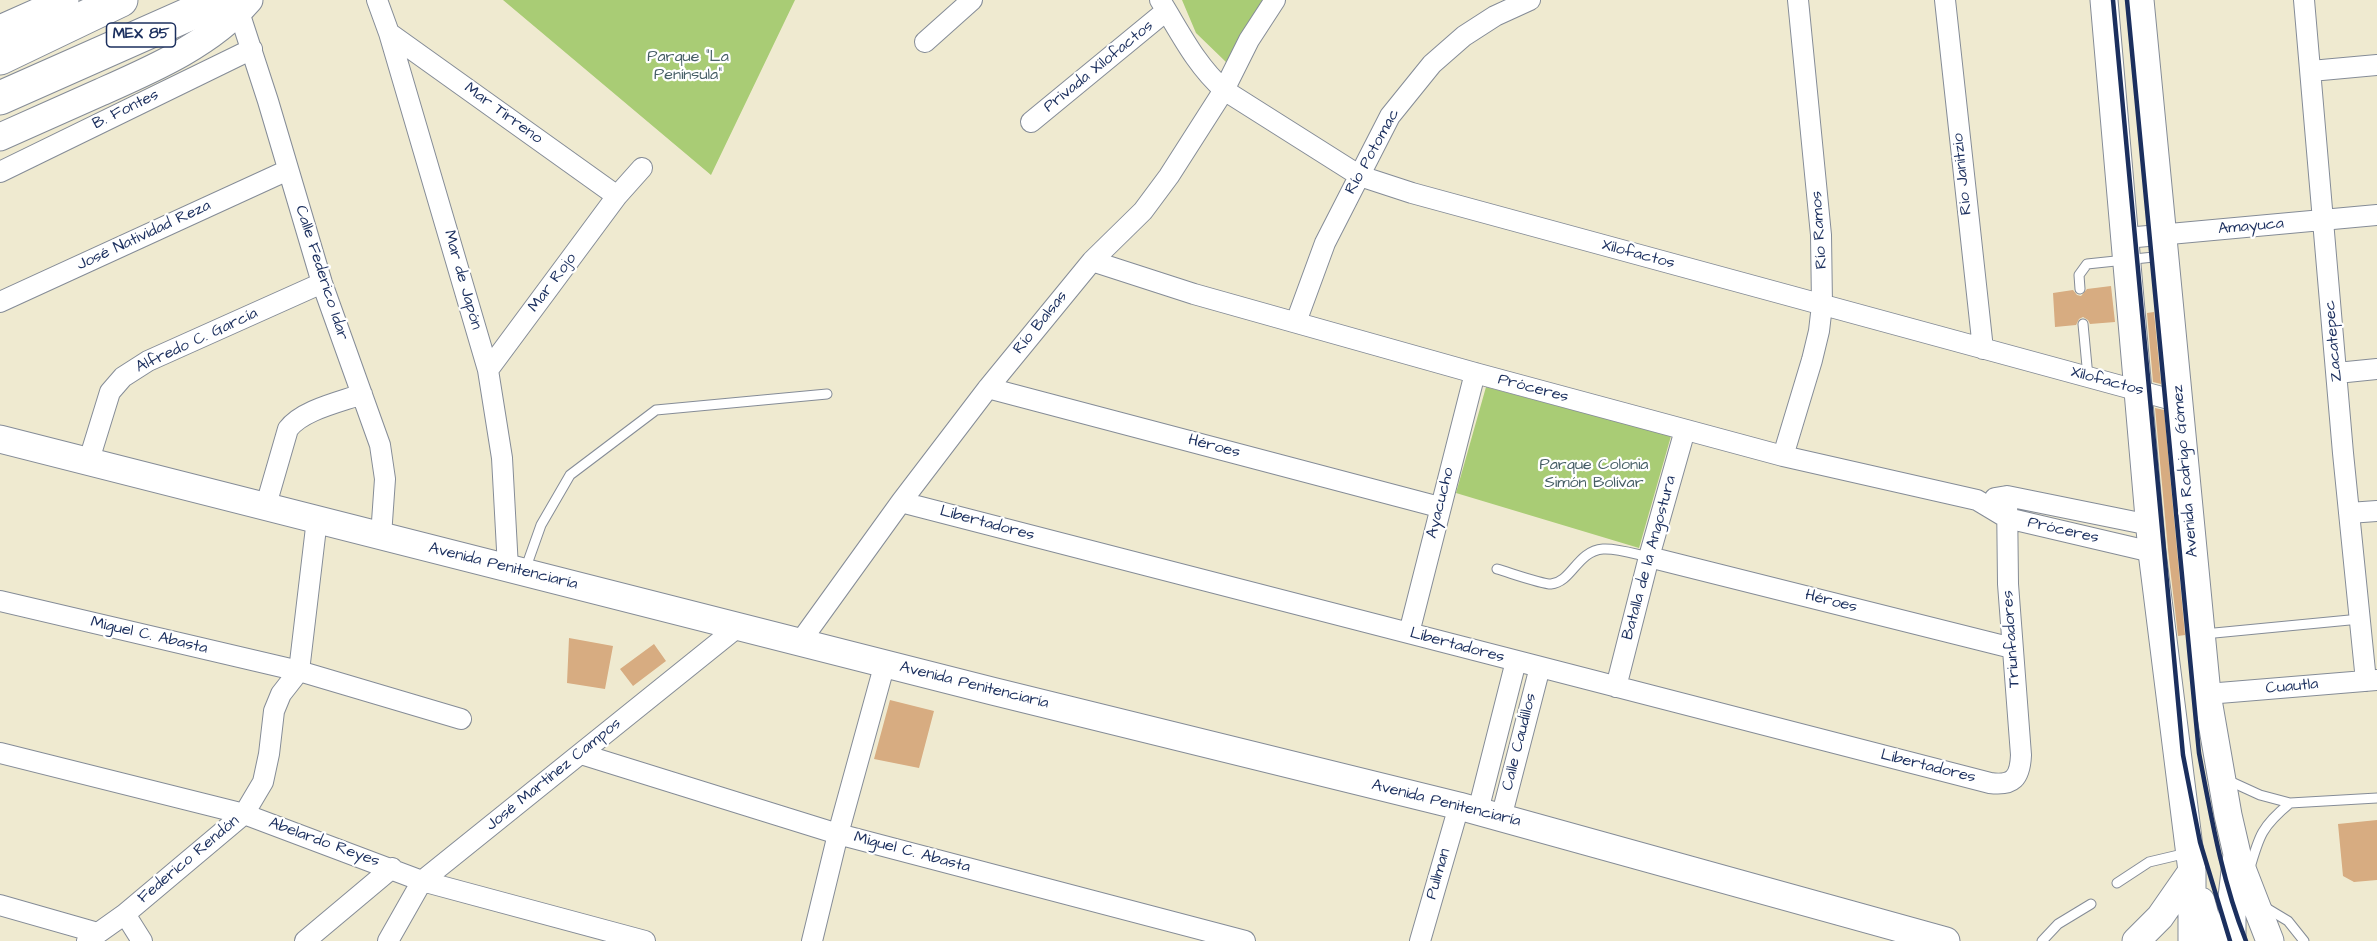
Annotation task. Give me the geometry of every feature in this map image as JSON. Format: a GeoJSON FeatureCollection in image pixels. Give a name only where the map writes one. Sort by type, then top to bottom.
{"type":"FeatureCollection","features":[{"type":"Feature","properties":{"kind":"highway","name":"MEX 85"},"geometry":{"type":"LineString","coordinates":[[0,58],[121,0]]}},
{"type":"Feature","properties":{"kind":"highway","name":"MEX 85"},"geometry":{"type":"LineString","coordinates":[[0,98],[62,70],[236,4]]}},
{"type":"Feature","properties":{"kind":"street"},"geometry":{"type":"LineString","coordinates":[[0,28],[65,0]]}},
{"type":"Feature","properties":{"kind":"street","name":"Mar de Japón"},"geometry":{"type":"LineString","coordinates":[[377,0],[389,33],[488,370],[516,570]]}},
{"type":"Feature","properties":{"kind":"street"},"geometry":{"type":"LineString","coordinates":[[925,42],[972,0]]}},
{"type":"Feature","properties":{"kind":"street","name":"Río Balsas"},"geometry":{"type":"LineString","coordinates":[[800,642],[901,502],[988,388],[1092,261],[1143,211],[1169,176],[1224,90],[1249,40],[1275,0]]}},
{"type":"Feature","properties":{"kind":"street","name":"Río Potomac"},"geometry":{"type":"LineString","coordinates":[[1296,322],[1325,243],[1390,116],[1432,64],[1464,36],[1495,16],[1530,0]]}},
{"type":"Feature","properties":{"kind":"street","name":"Río Ramos"},"geometry":{"type":"LineString","coordinates":[[1783,456],[1817,341],[1822,305],[1821,235],[1798,0]]}},
{"type":"Feature","properties":{"kind":"street","name":"Rio Janitzio"},"geometry":{"type":"LineString","coordinates":[[1945,0],[1983,349]]}},
{"type":"Feature","properties":{"kind":"street"},"geometry":{"type":"LineString","coordinates":[[2104,0],[2152,552],[2190,862],[2192,941]]}},
{"type":"Feature","properties":{"kind":"street","name":"Avenida Rodrigo Gómez"},"geometry":{"type":"LineString","coordinates":[[2140,0],[2207,694],[2237,854],[2232,897],[2232,941]]}},
{"type":"Feature","properties":{"kind":"street","name":"Zacatepec"},"geometry":{"type":"LineString","coordinates":[[2304,0],[2349,513],[2360,619],[2372,680]]}},
{"type":"Feature","properties":{"kind":"street"},"geometry":{"type":"LineString","coordinates":[[0,137],[145,72],[214,32],[236,4]]}},
{"type":"Feature","properties":{"kind":"street","name":"Calle Federico Idar"},"geometry":{"type":"LineString","coordinates":[[236,4],[252,49],[322,284],[373,419],[383,464],[384,495],[381,536]]}},
{"type":"Feature","properties":{"kind":"street","name":"Xilofactos"},"geometry":{"type":"LineString","coordinates":[[1163,6],[1190,52],[1209,76],[1224,90],[1360,176],[1412,193],[2180,402]]}},
{"type":"Feature","properties":{"kind":"street","name":"Privada Xilofactos"},"geometry":{"type":"LineString","coordinates":[[1031,122],[1163,6]]}},
{"type":"Feature","properties":{"kind":"street","name":"Mar Tirreno"},"geometry":{"type":"LineString","coordinates":[[389,33],[617,196]]}},
{"type":"Feature","properties":{"kind":"street","name":"B. Fontes"},"geometry":{"type":"LineString","coordinates":[[0,172],[252,49]]}},
{"type":"Feature","properties":{"kind":"street"},"geometry":{"type":"LineString","coordinates":[[2311,71],[2377,65]]}},
{"type":"Feature","properties":{"kind":"street","name":"Mar Rojo"},"geometry":{"type":"LineString","coordinates":[[488,370],[617,196],[642,168]]}},
{"type":"Feature","properties":{"kind":"street","name":"José Natividad Reza"},"geometry":{"type":"LineString","coordinates":[[0,302],[288,170]]}},
{"type":"Feature","properties":{"kind":"street","name":"Amayuca"},"geometry":{"type":"LineString","coordinates":[[2127,248],[2165,245],[2324,220],[2377,215]]}},
{"type":"Feature","properties":{"kind":"street","name":"Próceres"},"geometry":{"type":"LineString","coordinates":[[1092,261],[1194,294],[1475,373],[1783,456],[1977,500],[2007,518],[2152,552]]}},
{"type":"Feature","properties":{"kind":"street","name":"Alfredo C. García"},"geometry":{"type":"LineString","coordinates":[[89,460],[110,392],[123,376],[148,361],[322,284]]}},
{"type":"Feature","properties":{"kind":"street"},"geometry":{"type":"LineString","coordinates":[[2337,373],[2377,369]]}},
{"type":"Feature","properties":{"kind":"street","name":"Ayacucho"},"geometry":{"type":"LineString","coordinates":[[1409,633],[1439,507],[1475,373]]}},
{"type":"Feature","properties":{"kind":"street","name":"Héroes"},"geometry":{"type":"LineString","coordinates":[[988,388],[1439,507]]}},
{"type":"Feature","properties":{"kind":"street"},"geometry":{"type":"LineString","coordinates":[[266,505],[288,429],[292,424],[303,416],[362,394]]}},
{"type":"Feature","properties":{"kind":"street","name":"Batalla de la Angostura"},"geometry":{"type":"LineString","coordinates":[[1616,687],[1649,557],[1685,430]]}},
{"type":"Feature","properties":{"kind":"street","name":"Avenida Penitenciaría"},"geometry":{"type":"LineString","coordinates":[[0,439],[1479,812],[1946,941]]}},
{"type":"Feature","properties":{"kind":"street","name":"Próceres"},"geometry":{"type":"LineString","coordinates":[[1977,500],[2007,496],[2150,525]]}},
{"type":"Feature","properties":{"kind":"street","name":"Triunfadores"},"geometry":{"type":"LineString","coordinates":[[2007,496],[2008,584],[2021,755],[2020,768],[2013,781]]}},
{"type":"Feature","properties":{"kind":"street","name":"Libertadores"},"geometry":{"type":"LineString","coordinates":[[901,502],[1990,783],[2003,785],[2013,781]]}},
{"type":"Feature","properties":{"kind":"street"},"geometry":{"type":"LineString","coordinates":[[2349,513],[2377,511]]}},
{"type":"Feature","properties":{"kind":"street"},"geometry":{"type":"LineString","coordinates":[[299,671],[317,519]]}},
{"type":"Feature","properties":{"kind":"street","name":"Héroes"},"geometry":{"type":"LineString","coordinates":[[1649,557],[2012,648]]}},
{"type":"Feature","properties":{"kind":"street","name":"Miguel C. Abasta"},"geometry":{"type":"LineString","coordinates":[[0,601],[299,671],[461,719]]}},
{"type":"Feature","properties":{"kind":"street","name":"José Martínez Campos"},"geometry":{"type":"LineString","coordinates":[[388,941],[422,881],[739,626]]}},
{"type":"Feature","properties":{"kind":"street","name":"Calle Caudillos"},"geometry":{"type":"LineString","coordinates":[[1479,812],[1516,661]]}},
{"type":"Feature","properties":{"kind":"street"},"geometry":{"type":"LineString","coordinates":[[812,941],[838,834],[885,663]]}},
{"type":"Feature","properties":{"kind":"street","name":"Calle Caudillos"},"geometry":{"type":"LineString","coordinates":[[1479,812],[1540,667]]}},
{"type":"Feature","properties":{"kind":"street","name":"Federico Rendón"},"geometry":{"type":"LineString","coordinates":[[92,937],[125,914],[244,814],[263,782],[274,711],[281,694],[299,671]]}},
{"type":"Feature","properties":{"kind":"street","name":"Cuautla"},"geometry":{"type":"LineString","coordinates":[[2207,694],[2372,680]]}},
{"type":"Feature","properties":{"kind":"street","name":"Abelardo Reyes"},"geometry":{"type":"LineString","coordinates":[[0,753],[244,814],[422,881],[645,941]]}},
{"type":"Feature","properties":{"kind":"street","name":"Miguel C. Abasta"},"geometry":{"type":"LineString","coordinates":[[581,754],[838,834],[1245,941]]}},
{"type":"Feature","properties":{"kind":"street","name":"Pullman"},"geometry":{"type":"LineString","coordinates":[[1420,941],[1479,812]]}},
{"type":"Feature","properties":{"kind":"street"},"geometry":{"type":"LineString","coordinates":[[2237,854],[2270,941]]}},
{"type":"Feature","properties":{"kind":"street"},"geometry":{"type":"LineString","coordinates":[[2136,941],[2160,917],[2190,862]]}},
{"type":"Feature","properties":{"kind":"street"},"geometry":{"type":"LineString","coordinates":[[2190,862],[2212,941]]}},
{"type":"Feature","properties":{"kind":"street"},"geometry":{"type":"LineString","coordinates":[[308,940],[392,868]]}},
{"type":"Feature","properties":{"kind":"street"},"geometry":{"type":"LineString","coordinates":[[0,905],[92,937]]}},
{"type":"Feature","properties":{"kind":"street"},"geometry":{"type":"LineString","coordinates":[[125,914],[142,941]]}},
{"type":"Feature","properties":{"kind":"lane"},"geometry":{"type":"LineString","coordinates":[[2080,289],[2079,275],[2087,264],[2127,248]]}},
{"type":"Feature","properties":{"kind":"lane"},"geometry":{"type":"LineString","coordinates":[[2083,324],[2088,377]]}},
{"type":"Feature","properties":{"kind":"lane"},"geometry":{"type":"LineString","coordinates":[[516,570],[570,475],[656,410],[827,394]]}},
{"type":"Feature","properties":{"kind":"lane"},"geometry":{"type":"LineString","coordinates":[[1497,569],[1550,584],[1565,578],[1583,556],[1592,552],[1604,549],[1649,557]]}},
{"type":"Feature","properties":{"kind":"lane"},"geometry":{"type":"LineString","coordinates":[[2201,634],[2360,619]]}},
{"type":"Feature","properties":{"kind":"lane"},"geometry":{"type":"LineString","coordinates":[[2221,777],[2260,795],[2290,803],[2377,798]]}},
{"type":"Feature","properties":{"kind":"lane"},"geometry":{"type":"LineString","coordinates":[[2290,803],[2266,824],[2259,837],[2250,892],[2288,921],[2304,941]]}},
{"type":"Feature","properties":{"kind":"lane"},"geometry":{"type":"LineString","coordinates":[[2117,883],[2149,862],[2190,862]]}},
{"type":"Feature","properties":{"kind":"lane"},"geometry":{"type":"LineString","coordinates":[[2042,941],[2058,924],[2091,904]]}},
{"type":"Feature","properties":{"kind":"green space","name":"Parque \"La Península\""},"geometry":{"type":"Polygon","coordinates":[[[503,0],[795,0],[711,175],[503,0]]]}},
{"type":"Feature","properties":{"kind":"green space"},"geometry":{"type":"Polygon","coordinates":[[[1182,0],[1268,0],[1226,62],[1196,33],[1182,0]]]}},
{"type":"Feature","properties":{"kind":"green space","name":"Parque Colonia Simón Bolívar"},"geometry":{"type":"Polygon","coordinates":[[[1486,387],[1671,436],[1639,548],[1456,493],[1486,387]]]}},
{"type":"Feature","properties":{"kind":"building"},"geometry":{"type":"Polygon","coordinates":[[[2111,286],[2115,322],[2090,324],[2083,317],[2076,325],[2055,327],[2053,293],[2073,290],[2081,296],[2087,289],[2111,286]]]}},
{"type":"Feature","properties":{"kind":"building"},"geometry":{"type":"Polygon","coordinates":[[[2154,312],[2161,384],[2153,382],[2147,313],[2154,312]]]}},
{"type":"Feature","properties":{"kind":"building"},"geometry":{"type":"Polygon","coordinates":[[[2155,408],[2164,410],[2185,635],[2178,636],[2168,550],[2155,408]]]}},
{"type":"Feature","properties":{"kind":"building"},"geometry":{"type":"Polygon","coordinates":[[[569,638],[613,646],[605,689],[567,683],[569,638]]]}},
{"type":"Feature","properties":{"kind":"building"},"geometry":{"type":"Polygon","coordinates":[[[654,644],[666,661],[633,686],[620,669],[654,644]]]}},
{"type":"Feature","properties":{"kind":"building"},"geometry":{"type":"Polygon","coordinates":[[[890,700],[934,711],[919,768],[874,759],[890,700]]]}},
{"type":"Feature","properties":{"kind":"building"},"geometry":{"type":"Polygon","coordinates":[[[2377,820],[2377,880],[2354,882],[2343,876],[2338,824],[2377,820]]]}},
{"type":"Feature","properties":{"kind":"railway"},"geometry":{"type":"LineString","coordinates":[[2113,0],[2183,755],[2200,842],[2230,941]]}},
{"type":"Feature","properties":{"kind":"railway"},"geometry":{"type":"LineString","coordinates":[[2127,0],[2199,753],[2224,872],[2246,941]]}}]}
